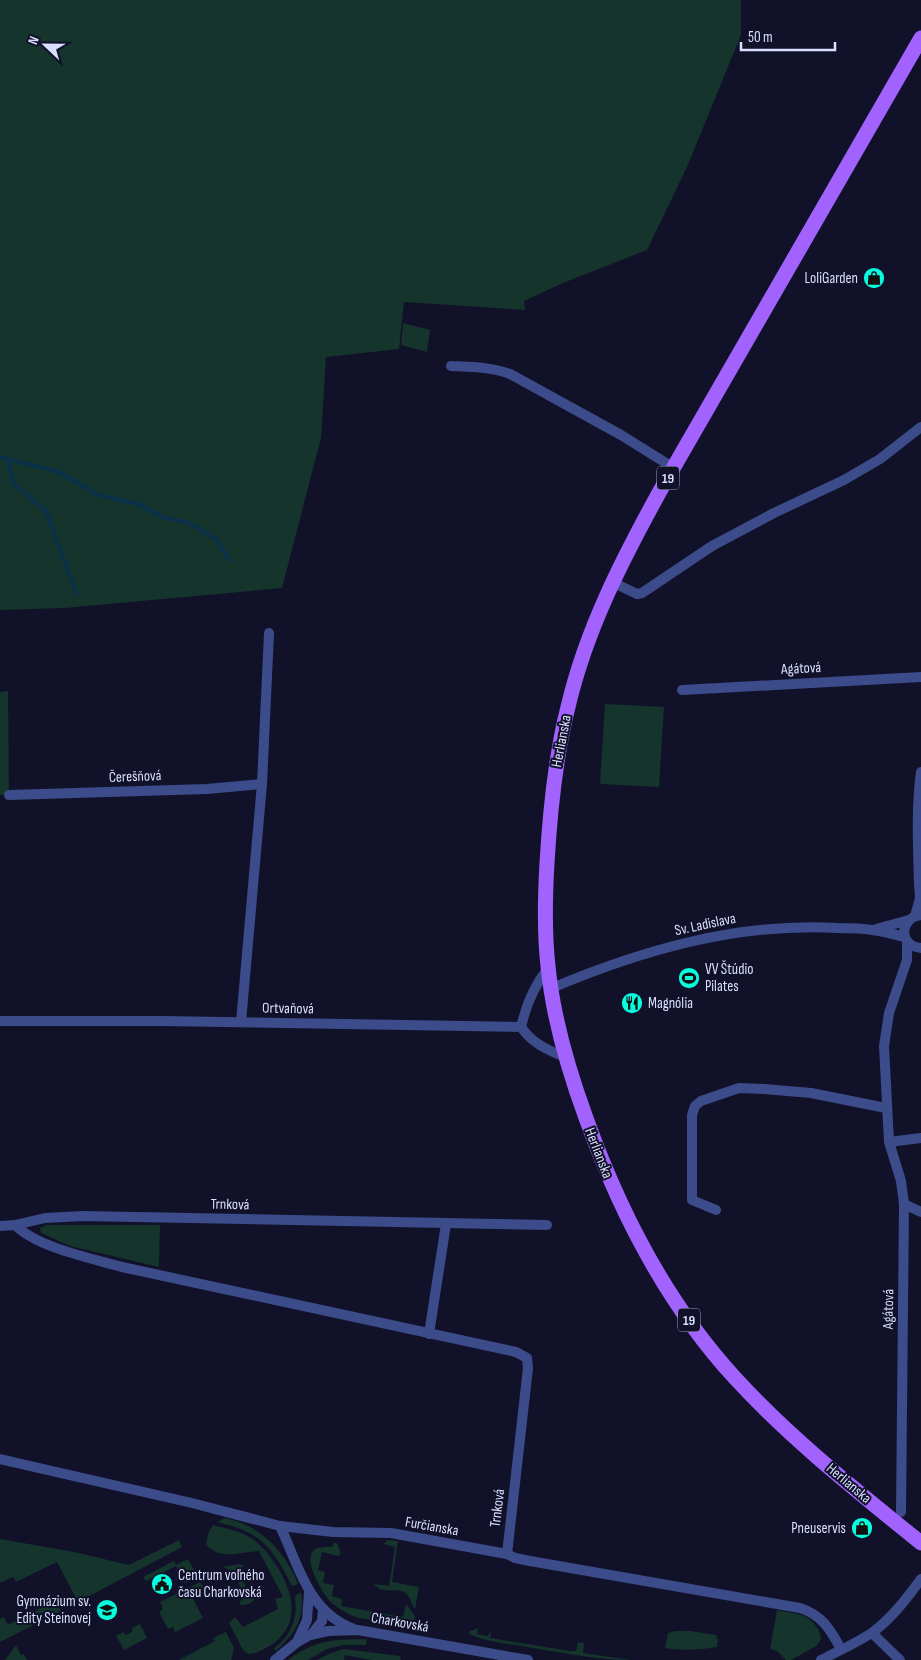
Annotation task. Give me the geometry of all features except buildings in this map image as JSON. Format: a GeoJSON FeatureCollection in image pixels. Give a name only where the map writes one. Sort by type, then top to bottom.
{"type":"FeatureCollection","features":[{"type":"Feature","properties":{"kind":"main road","name":"19"},"geometry":{"type":"LineString","coordinates":[[612,582],[639,529],[763,310],[921,38]]}},
{"type":"Feature","properties":{"kind":"main road","name":"Herlianska"},"geometry":{"type":"LineString","coordinates":[[612,582],[584,651],[568,707],[555,775],[548,837],[545,921],[548,968],[565,1057],[611,1183],[661,1280],[695,1329],[734,1377],[779,1423],[921,1543]]}},
{"type":"Feature","properties":{"kind":"street"},"geometry":{"type":"LineString","coordinates":[[450,366],[500,370],[510,374],[621,435],[674,468]]}},
{"type":"Feature","properties":{"kind":"street"},"geometry":{"type":"LineString","coordinates":[[612,582],[637,594],[642,593],[712,546],[774,513],[844,480],[880,459],[921,427]]}},
{"type":"Feature","properties":{"kind":"street"},"geometry":{"type":"LineString","coordinates":[[241,1022],[262,784],[269,633]]}},
{"type":"Feature","properties":{"kind":"street","name":"Agátová"},"geometry":{"type":"LineString","coordinates":[[682,690],[921,677]]}},
{"type":"Feature","properties":{"kind":"street"},"geometry":{"type":"LineString","coordinates":[[907,960],[905,926],[915,917],[920,898],[918,838],[921,772]]}},
{"type":"Feature","properties":{"kind":"street","name":"Čerešňová"},"geometry":{"type":"LineString","coordinates":[[9,795],[207,789],[262,784]]}},
{"type":"Feature","properties":{"kind":"street"},"geometry":{"type":"LineString","coordinates":[[872,930],[915,917]]}},
{"type":"Feature","properties":{"kind":"street","name":"Sv. Ladislava"},"geometry":{"type":"LineString","coordinates":[[552,988],[606,967],[662,949],[721,934],[810,926],[872,930]]}},
{"type":"Feature","properties":{"kind":"street"},"geometry":{"type":"LineString","coordinates":[[872,930],[906,939],[913,946],[921,948]]}},
{"type":"Feature","properties":{"kind":"street"},"geometry":{"type":"LineString","coordinates":[[907,960],[921,948]]}},
{"type":"Feature","properties":{"kind":"street","name":"Agátová"},"geometry":{"type":"LineString","coordinates":[[901,1512],[904,1204],[900,1181],[889,1142],[884,1046],[889,1013],[907,960]]}},
{"type":"Feature","properties":{"kind":"street"},"geometry":{"type":"LineString","coordinates":[[548,968],[536,985],[525,1008],[520,1027],[532,1040],[565,1057]]}},
{"type":"Feature","properties":{"kind":"street","name":"Ortvaňová"},"geometry":{"type":"LineString","coordinates":[[0,1021],[241,1022],[520,1027]]}},
{"type":"Feature","properties":{"kind":"street"},"geometry":{"type":"LineString","coordinates":[[716,1210],[692,1200],[692,1115],[694,1106],[701,1101],[736,1089],[764,1089],[822,1094],[886,1108]]}},
{"type":"Feature","properties":{"kind":"street"},"geometry":{"type":"LineString","coordinates":[[889,1142],[921,1138]]}},
{"type":"Feature","properties":{"kind":"street"},"geometry":{"type":"LineString","coordinates":[[904,1204],[921,1212]]}},
{"type":"Feature","properties":{"kind":"street","name":"Trnková"},"geometry":{"type":"LineString","coordinates":[[0,1226],[15,1225],[45,1218],[83,1216],[547,1225]]}},
{"type":"Feature","properties":{"kind":"street"},"geometry":{"type":"LineString","coordinates":[[430,1334],[446,1224]]}},
{"type":"Feature","properties":{"kind":"street","name":"Trnková"},"geometry":{"type":"LineString","coordinates":[[15,1225],[21,1231],[38,1240],[72,1253],[122,1267],[516,1352],[528,1358],[507,1554]]}},
{"type":"Feature","properties":{"kind":"street","name":"Furčianska"},"geometry":{"type":"LineString","coordinates":[[0,1459],[280,1526],[334,1532],[391,1533],[507,1554],[530,1561],[800,1608],[812,1612],[822,1620],[841,1649]]}},
{"type":"Feature","properties":{"kind":"street"},"geometry":{"type":"LineString","coordinates":[[280,1526],[309,1592],[322,1609],[341,1623],[358,1630]]}},
{"type":"Feature","properties":{"kind":"street"},"geometry":{"type":"LineString","coordinates":[[821,1660],[872,1633],[893,1614],[921,1579]]}},
{"type":"Feature","properties":{"kind":"street"},"geometry":{"type":"LineString","coordinates":[[296,1643],[303,1630],[308,1613],[309,1592]]}},
{"type":"Feature","properties":{"kind":"street"},"geometry":{"type":"LineString","coordinates":[[310,1635],[320,1626],[323,1616],[322,1609]]}},
{"type":"Feature","properties":{"kind":"street"},"geometry":{"type":"LineString","coordinates":[[308,1613],[314,1622],[320,1626],[336,1630]]}},
{"type":"Feature","properties":{"kind":"street","name":"Charkovská"},"geometry":{"type":"LineString","coordinates":[[275,1660],[296,1643],[310,1635],[336,1630],[358,1630],[528,1660]]}},
{"type":"Feature","properties":{"kind":"street"},"geometry":{"type":"LineString","coordinates":[[872,1633],[900,1660]]}},
{"type":"Feature","properties":{"kind":"green space"},"geometry":{"type":"Polygon","coordinates":[[[0,0],[741,0],[741,35],[687,167],[647,250],[563,283],[524,301],[525,310],[404,302],[399,349],[326,357],[321,438],[282,588],[65,608],[0,610],[0,0]]]}},
{"type":"Feature","properties":{"kind":"green space"},"geometry":{"type":"Polygon","coordinates":[[[403,323],[430,330],[427,352],[401,345],[403,323]]]}},
{"type":"Feature","properties":{"kind":"green space"},"geometry":{"type":"Polygon","coordinates":[[[8,691],[9,795],[0,795],[0,692],[8,691]]]}},
{"type":"Feature","properties":{"kind":"green space"},"geometry":{"type":"Polygon","coordinates":[[[605,704],[664,707],[659,787],[600,784],[605,704]]]}},
{"type":"Feature","properties":{"kind":"green space"},"geometry":{"type":"Polygon","coordinates":[[[47,1225],[160,1225],[159,1267],[70,1246],[41,1233],[40,1228],[47,1225]]]}},
{"type":"Feature","properties":{"kind":"green space"},"geometry":{"type":"Polygon","coordinates":[[[225,1518],[238,1521],[270,1541],[286,1561],[298,1584],[292,1586],[271,1551],[255,1536],[217,1522],[225,1518]]]}},
{"type":"Feature","properties":{"kind":"green space"},"geometry":{"type":"Polygon","coordinates":[[[213,1525],[234,1530],[257,1542],[267,1552],[285,1580],[291,1604],[288,1626],[273,1644],[256,1653],[249,1654],[243,1650],[229,1623],[235,1617],[243,1627],[278,1609],[275,1599],[283,1597],[259,1551],[224,1554],[211,1549],[206,1544],[208,1534],[213,1525]]]}},
{"type":"Feature","properties":{"kind":"green space"},"geometry":{"type":"Polygon","coordinates":[[[0,1539],[74,1552],[129,1565],[179,1540],[182,1547],[78,1602],[57,1562],[16,1582],[13,1577],[0,1583],[0,1539]]]}},
{"type":"Feature","properties":{"kind":"green space"},"geometry":{"type":"Polygon","coordinates":[[[387,1540],[398,1541],[392,1582],[419,1587],[415,1609],[404,1592],[381,1589],[374,1584],[389,1586],[395,1547],[384,1544],[387,1540]]]}},
{"type":"Feature","properties":{"kind":"green space"},"geometry":{"type":"Polygon","coordinates":[[[334,1543],[337,1543],[341,1554],[338,1556],[322,1552],[318,1570],[325,1572],[323,1583],[334,1585],[332,1596],[342,1599],[341,1606],[403,1617],[406,1604],[415,1616],[414,1622],[359,1618],[343,1611],[330,1602],[316,1579],[310,1560],[313,1551],[317,1548],[332,1547],[334,1543]]]}},
{"type":"Feature","properties":{"kind":"green space"},"geometry":{"type":"Polygon","coordinates":[[[188,1559],[198,1577],[185,1583],[176,1566],[146,1581],[143,1577],[174,1561],[176,1565],[188,1559]]]}},
{"type":"Feature","properties":{"kind":"green space"},"geometry":{"type":"Polygon","coordinates":[[[240,1564],[243,1566],[243,1569],[238,1572],[249,1593],[254,1589],[258,1590],[252,1601],[244,1605],[241,1605],[239,1602],[245,1598],[233,1571],[222,1567],[240,1564]]]}},
{"type":"Feature","properties":{"kind":"green space"},"geometry":{"type":"Polygon","coordinates":[[[200,1582],[204,1588],[191,1595],[203,1618],[175,1632],[173,1627],[168,1629],[159,1612],[163,1609],[160,1602],[200,1582]]]}},
{"type":"Feature","properties":{"kind":"green space"},"geometry":{"type":"Polygon","coordinates":[[[301,1592],[302,1610],[297,1625],[288,1639],[276,1651],[274,1648],[285,1638],[292,1625],[296,1611],[295,1596],[301,1592]]]}},
{"type":"Feature","properties":{"kind":"green space"},"geometry":{"type":"Polygon","coordinates":[[[56,1600],[61,1611],[0,1642],[0,1619],[4,1617],[8,1625],[56,1600]]]}},
{"type":"Feature","properties":{"kind":"green space"},"geometry":{"type":"Polygon","coordinates":[[[777,1610],[802,1615],[811,1621],[820,1633],[818,1644],[791,1660],[786,1660],[777,1651],[770,1649],[777,1610]]]}},
{"type":"Feature","properties":{"kind":"green space"},"geometry":{"type":"Polygon","coordinates":[[[140,1624],[147,1638],[124,1650],[116,1636],[123,1632],[126,1635],[132,1632],[132,1628],[140,1624]]]}},
{"type":"Feature","properties":{"kind":"green space"},"geometry":{"type":"Polygon","coordinates":[[[478,1628],[477,1634],[488,1636],[491,1631],[490,1638],[570,1651],[576,1651],[578,1642],[584,1643],[583,1653],[630,1660],[569,1654],[493,1641],[469,1634],[470,1631],[478,1628]]]}},
{"type":"Feature","properties":{"kind":"green space"},"geometry":{"type":"Polygon","coordinates":[[[675,1631],[716,1635],[718,1640],[717,1647],[691,1650],[665,1648],[668,1633],[675,1631]]]}},
{"type":"Feature","properties":{"kind":"green space"},"geometry":{"type":"Polygon","coordinates":[[[226,1632],[234,1648],[231,1660],[179,1660],[215,1641],[213,1638],[226,1632]]]}},
{"type":"Feature","properties":{"kind":"green space"},"geometry":{"type":"Polygon","coordinates":[[[367,1639],[366,1645],[343,1645],[327,1649],[308,1660],[288,1660],[317,1644],[367,1639]]]}},
{"type":"Feature","properties":{"kind":"green space"},"geometry":{"type":"Polygon","coordinates":[[[16,1645],[21,1655],[24,1654],[27,1660],[5,1660],[16,1645]]]}},
{"type":"Feature","properties":{"kind":"green space"},"geometry":{"type":"Polygon","coordinates":[[[343,1649],[400,1656],[401,1660],[372,1660],[345,1655],[344,1660],[317,1660],[343,1649]]]}},
{"type":"Feature","properties":{"kind":"waterway"},"geometry":{"type":"LineString","coordinates":[[0,457],[59,472],[98,495],[139,504],[162,517],[189,523],[216,539],[230,561]]}},
{"type":"Feature","properties":{"kind":"waterway"},"geometry":{"type":"LineString","coordinates":[[7,459],[14,484],[46,511],[77,595]]}},
{"type":"Feature","properties":{"kind":"place","name":"LoliGarden"},"geometry":{"type":"Point","coordinates":[874,278]}},
{"type":"Feature","properties":{"kind":"place","name":"VV Štúdio Pilates"},"geometry":{"type":"Point","coordinates":[689,978]}},
{"type":"Feature","properties":{"kind":"place","name":"Magnólia"},"geometry":{"type":"Point","coordinates":[632,1003]}},
{"type":"Feature","properties":{"kind":"place","name":"Pneuservis"},"geometry":{"type":"Point","coordinates":[862,1528]}},
{"type":"Feature","properties":{"kind":"place","name":"Centrum voľného času Charkovská"},"geometry":{"type":"Point","coordinates":[162,1584]}},
{"type":"Feature","properties":{"kind":"place","name":"Gymnázium sv. Edity Steinovej"},"geometry":{"type":"Point","coordinates":[107,1610]}}]}
